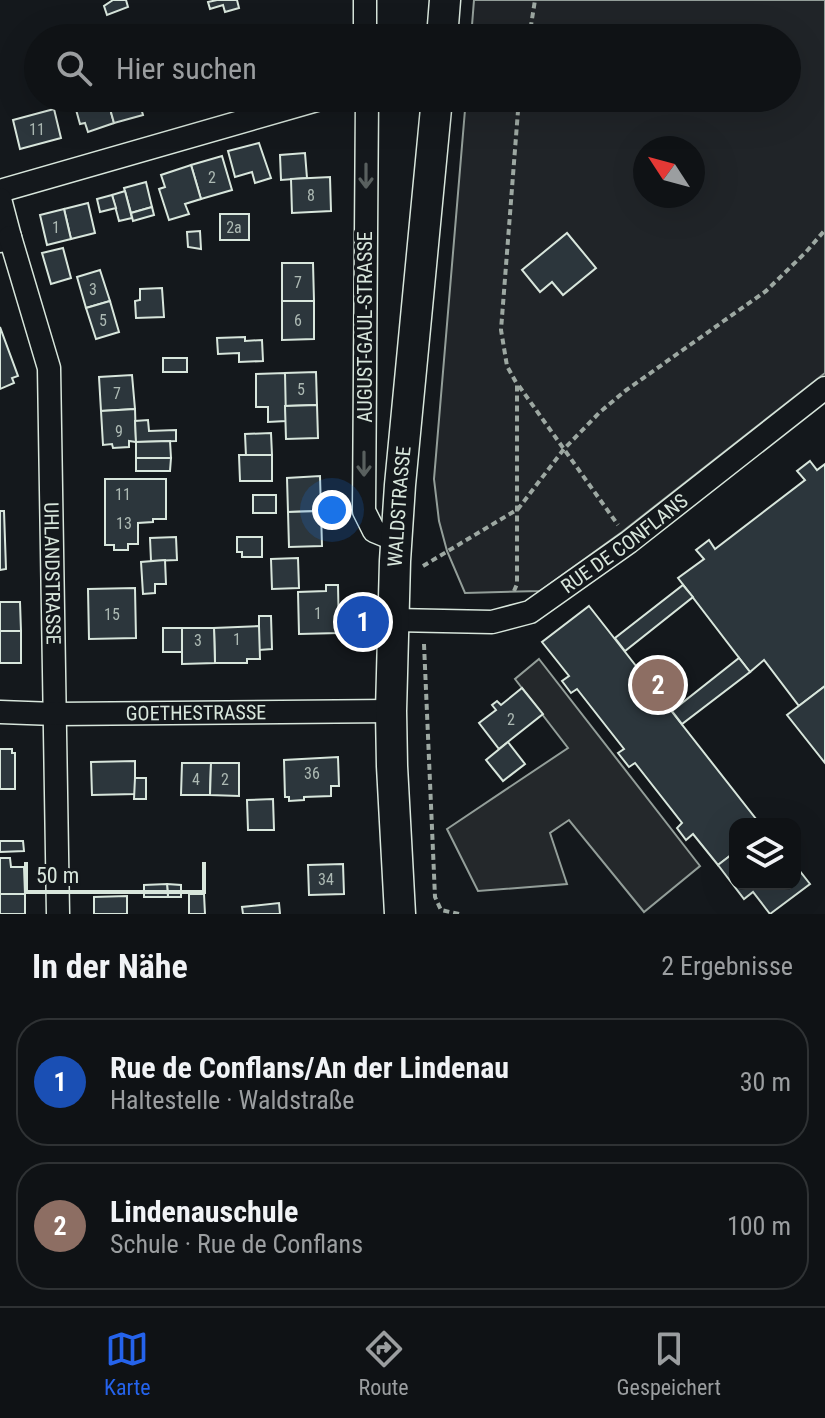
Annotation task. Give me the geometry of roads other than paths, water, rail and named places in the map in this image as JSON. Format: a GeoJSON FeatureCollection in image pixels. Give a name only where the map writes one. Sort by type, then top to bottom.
{"type":"FeatureCollection","features":[{"type":"Feature","properties":{"kind":"main road"},"geometry":{"type":"LineString","coordinates":[[443,24],[445,0]]}},
{"type":"Feature","properties":{"kind":"main road","name":"WALDSTRASSE"},"geometry":{"type":"LineString","coordinates":[[400,914],[392,766],[392,626],[396,540],[436,112]]}},
{"type":"Feature","properties":{"kind":"street"},"geometry":{"type":"LineString","coordinates":[[365,0],[365,24]]}},
{"type":"Feature","properties":{"kind":"street"},"geometry":{"type":"LineString","coordinates":[[0,191],[275,112]]}},
{"type":"Feature","properties":{"kind":"street","name":"AUGUST-GAUL-STRASSE"},"geometry":{"type":"LineString","coordinates":[[367,112],[364,511],[374,531],[396,540]]}},
{"type":"Feature","properties":{"kind":"street","name":"UHLANDSTRASSE"},"geometry":{"type":"LineString","coordinates":[[0,199],[5,239],[49,368],[58,914]]}},
{"type":"Feature","properties":{"kind":"street","name":"RUE DE CONFLANS"},"geometry":{"type":"LineString","coordinates":[[394,620],[492,622],[530,612],[629,542],[825,388]]}},
{"type":"Feature","properties":{"kind":"street","name":"GOETHESTRASSE"},"geometry":{"type":"LineString","coordinates":[[0,712],[391,711]]}},
{"type":"Feature","properties":{"kind":"place","name":"Rue de Conflans/An der Lindenau"},"geometry":{"type":"Point","coordinates":[363,622]}},
{"type":"Feature","properties":{"kind":"place","name":"Lindenauschule"},"geometry":{"type":"Point","coordinates":[658,685]}}]}
